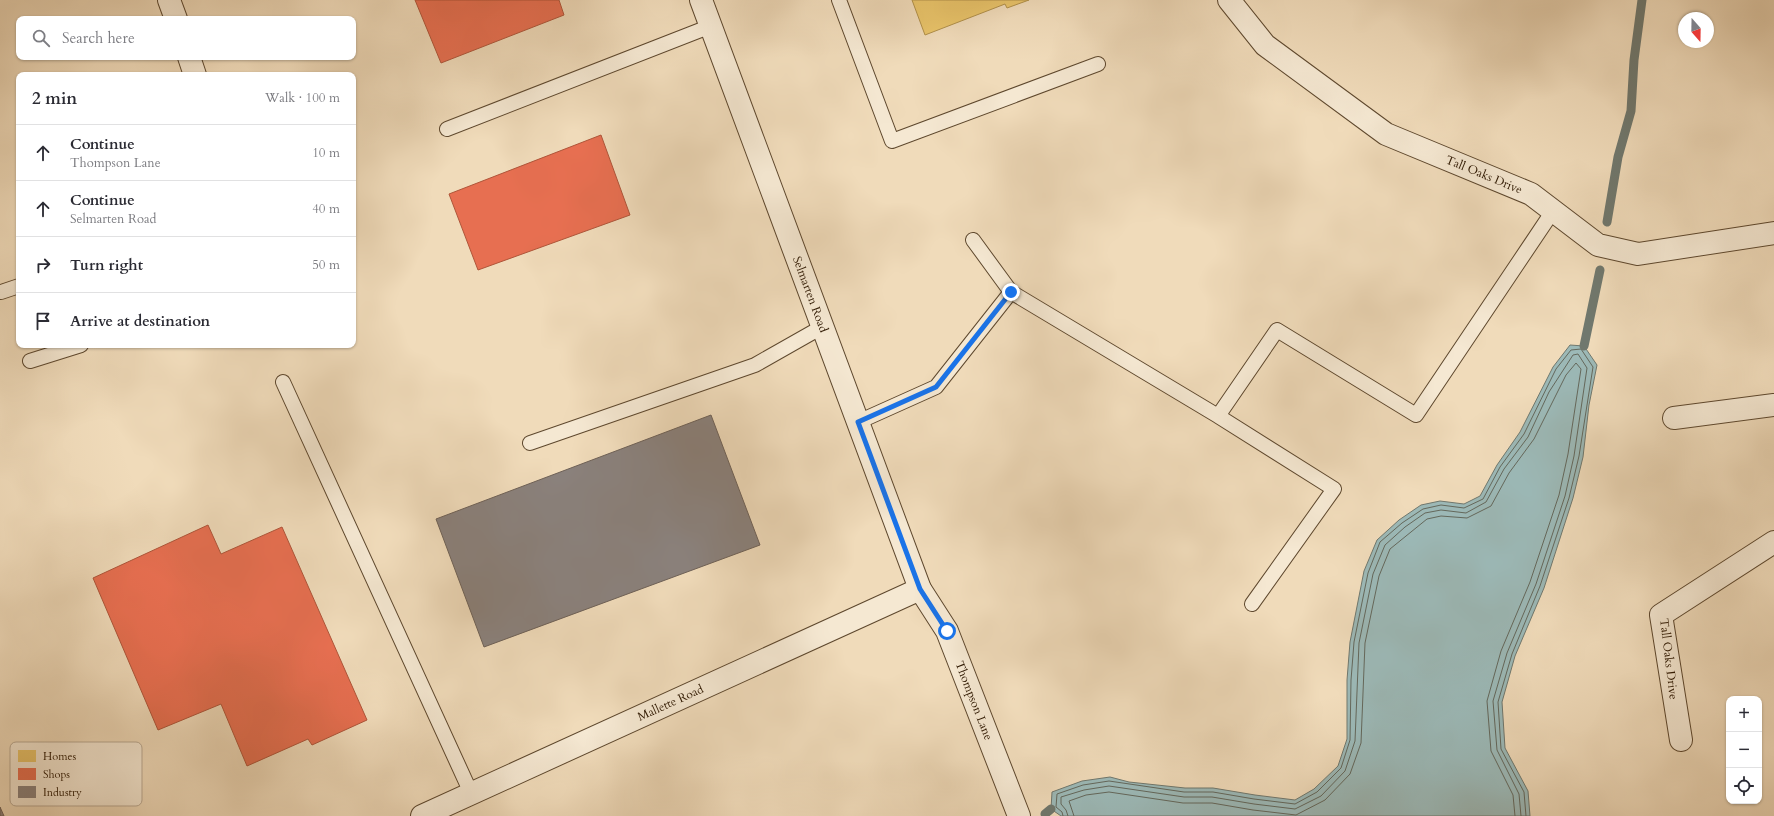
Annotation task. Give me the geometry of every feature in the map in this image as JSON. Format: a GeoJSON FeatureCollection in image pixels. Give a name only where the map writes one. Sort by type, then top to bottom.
{"type":"FeatureCollection","features":[{"type":"Feature","properties":{"kind":"street"},"geometry":{"type":"LineString","coordinates":[[169,0],[175,16]]}},
{"type":"Feature","properties":{"kind":"street","name":"Selmarten Road"},"geometry":{"type":"LineString","coordinates":[[701,0],[920,589]]}},
{"type":"Feature","properties":{"kind":"street","name":"Tall Oaks Drive"},"geometry":{"type":"LineString","coordinates":[[1229,0],[1266,45],[1386,134],[1531,194],[1598,245],[1638,254],[1774,233]]}},
{"type":"Feature","properties":{"kind":"street"},"geometry":{"type":"LineString","coordinates":[[190,60],[195,72]]}},
{"type":"Feature","properties":{"kind":"street"},"geometry":{"type":"LineString","coordinates":[[1674,418],[1774,405]]}},
{"type":"Feature","properties":{"kind":"street","name":"Tall Oaks Drive"},"geometry":{"type":"LineString","coordinates":[[1681,740],[1661,615],[1774,542]]}},
{"type":"Feature","properties":{"kind":"street","name":"Mallette Road"},"geometry":{"type":"LineString","coordinates":[[422,816],[920,589]]}},
{"type":"Feature","properties":{"kind":"street","name":"Thompson Lane"},"geometry":{"type":"LineString","coordinates":[[920,589],[947,631],[1020,816]]}},
{"type":"Feature","properties":{"kind":"lane"},"geometry":{"type":"LineString","coordinates":[[839,0],[892,141],[1098,64]]}},
{"type":"Feature","properties":{"kind":"lane"},"geometry":{"type":"LineString","coordinates":[[447,129],[711,26]]}},
{"type":"Feature","properties":{"kind":"lane"},"geometry":{"type":"LineString","coordinates":[[1218,416],[1277,330],[1416,415],[1553,212]]}},
{"type":"Feature","properties":{"kind":"lane"},"geometry":{"type":"LineString","coordinates":[[973,240],[1011,292],[1218,416],[1334,489],[1252,604]]}},
{"type":"Feature","properties":{"kind":"lane"},"geometry":{"type":"LineString","coordinates":[[0,292],[16,287]]}},
{"type":"Feature","properties":{"kind":"lane"},"geometry":{"type":"LineString","coordinates":[[858,422],[936,387],[1011,292]]}},
{"type":"Feature","properties":{"kind":"lane"},"geometry":{"type":"LineString","coordinates":[[530,443],[755,365],[822,327]]}},
{"type":"Feature","properties":{"kind":"lane"},"geometry":{"type":"LineString","coordinates":[[30,361],[71,348]]}},
{"type":"Feature","properties":{"kind":"lane"},"geometry":{"type":"LineString","coordinates":[[283,382],[472,793]]}},
{"type":"Feature","properties":{"kind":"water"},"geometry":{"type":"Polygon","coordinates":[[[1570,345],[1584,346],[1597,365],[1589,405],[1583,457],[1573,498],[1544,588],[1515,656],[1502,702],[1505,748],[1528,791],[1530,816],[1061,816],[1051,809],[1052,792],[1082,781],[1110,777],[1129,782],[1185,788],[1213,788],[1295,800],[1314,789],[1338,766],[1347,739],[1347,680],[1350,642],[1364,571],[1377,540],[1399,520],[1421,505],[1440,501],[1464,504],[1480,496],[1497,465],[1520,432],[1553,367],[1570,345]]]}},
{"type":"Feature","properties":{"kind":"building: Homes"},"geometry":{"type":"Polygon","coordinates":[[[912,0],[1029,0],[1007,8],[1005,4],[925,35],[912,0]]]}},
{"type":"Feature","properties":{"kind":"building: Shops"},"geometry":{"type":"Polygon","coordinates":[[[415,0],[559,0],[564,15],[441,63],[415,0]]]}},
{"type":"Feature","properties":{"kind":"building: Shops"},"geometry":{"type":"Polygon","coordinates":[[[601,135],[630,215],[478,270],[449,194],[601,135]]]}},
{"type":"Feature","properties":{"kind":"building: Shops"},"geometry":{"type":"Polygon","coordinates":[[[208,525],[221,554],[282,527],[367,720],[312,745],[308,739],[247,766],[221,704],[158,730],[93,578],[208,525]]]}},
{"type":"Feature","properties":{"kind":"building: Industry"},"geometry":{"type":"Polygon","coordinates":[[[711,415],[760,545],[484,647],[436,519],[711,415]]]}},
{"type":"Feature","properties":{"kind":"building: Industry"},"geometry":{"type":"Polygon","coordinates":[[[0,807],[4,816],[0,816],[0,807]]]}},
{"type":"Feature","properties":{"kind":"waterway"},"geometry":{"type":"LineString","coordinates":[[1607,222],[1618,157],[1631,111],[1634,60],[1642,0]]}},
{"type":"Feature","properties":{"kind":"waterway"},"geometry":{"type":"LineString","coordinates":[[1584,346],[1600,270]]}},
{"type":"Feature","properties":{"kind":"waterway"},"geometry":{"type":"LineString","coordinates":[[1045,814],[1051,809]]}},
{"type":"Feature","properties":{"kind":"route"},"geometry":{"type":"LineString","coordinates":[[947,631],[920,589],[858,422],[936,387],[1011,292]]}}]}
